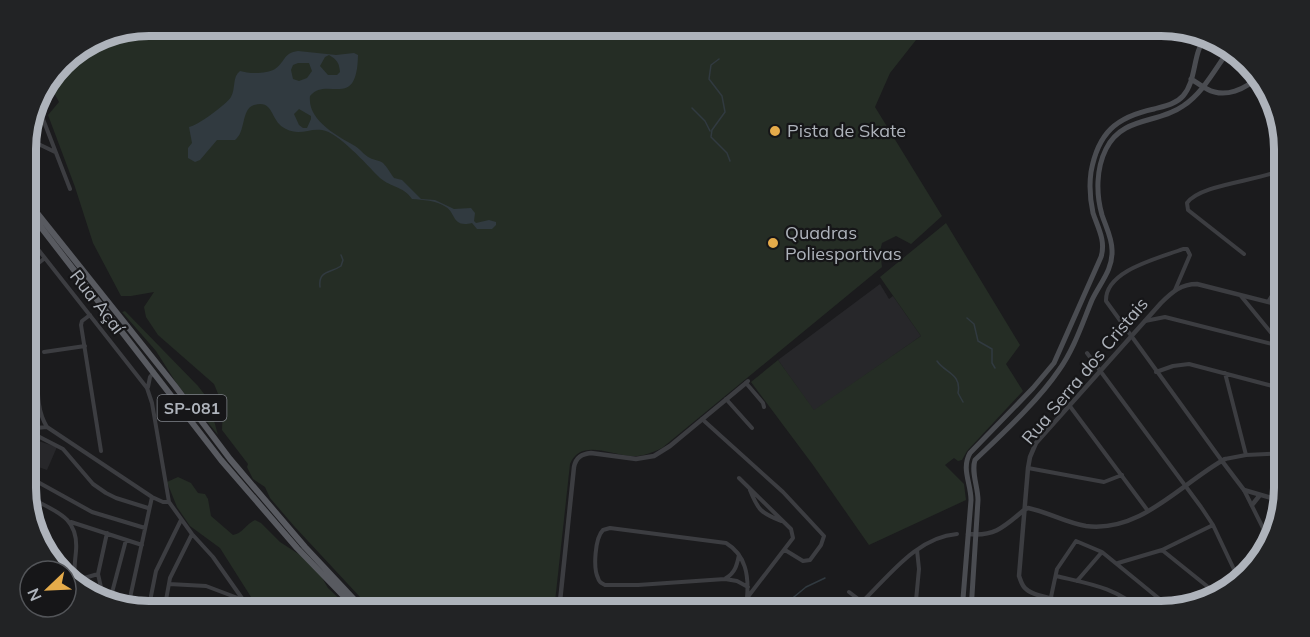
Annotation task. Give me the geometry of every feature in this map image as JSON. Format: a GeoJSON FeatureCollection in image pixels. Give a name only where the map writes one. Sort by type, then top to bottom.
{"type":"FeatureCollection","features":[{"type":"Feature","properties":{"kind":"main road"},"geometry":{"type":"LineString","coordinates":[[974,501],[966,471],[968,457],[1054,363],[1101,257],[1102,238],[1094,214],[1089,187],[1095,153],[1109,129],[1124,119],[1175,102],[1187,91],[1197,52],[1201,44]]}},
{"type":"Feature","properties":{"kind":"main road"},"geometry":{"type":"LineString","coordinates":[[971,601],[972,535],[974,501],[978,484],[973,469],[975,460],[1060,370],[1077,338],[1094,297],[1108,273],[1112,260],[1112,249],[1100,204],[1098,178],[1100,165],[1109,143],[1131,124],[1178,110],[1192,100],[1225,56]]}},
{"type":"Feature","properties":{"kind":"main road"},"geometry":{"type":"LineString","coordinates":[[1191,79],[1209,91],[1232,92],[1252,82]]}},
{"type":"Feature","properties":{"kind":"main road","name":"SP-081"},"geometry":{"type":"LineString","coordinates":[[36,214],[175,386],[230,459],[305,547],[356,601]]}},
{"type":"Feature","properties":{"kind":"main road","name":"SP-081"},"geometry":{"type":"LineString","coordinates":[[36,215],[221,460],[297,548],[348,601]]}},
{"type":"Feature","properties":{"kind":"main road"},"geometry":{"type":"LineString","coordinates":[[968,457],[975,460]]}},
{"type":"Feature","properties":{"kind":"main road"},"geometry":{"type":"LineString","coordinates":[[963,601],[972,535]]}},
{"type":"Feature","properties":{"kind":"street"},"geometry":{"type":"LineString","coordinates":[[41,115],[70,189]]}},
{"type":"Feature","properties":{"kind":"street"},"geometry":{"type":"LineString","coordinates":[[36,143],[55,152]]}},
{"type":"Feature","properties":{"kind":"street"},"geometry":{"type":"LineString","coordinates":[[1244,254],[1188,210],[1188,201],[1218,187],[1262,178],[1274,173]]}},
{"type":"Feature","properties":{"kind":"street","name":"Rua Açaí"},"geometry":{"type":"LineString","coordinates":[[36,247],[147,388]]}},
{"type":"Feature","properties":{"kind":"street"},"geometry":{"type":"LineString","coordinates":[[1175,290],[1190,255],[1187,249],[1131,269],[1116,279],[1108,290],[1106,301],[1244,490],[1265,531]]}},
{"type":"Feature","properties":{"kind":"street"},"geometry":{"type":"LineString","coordinates":[[36,265],[45,258]]}},
{"type":"Feature","properties":{"kind":"street"},"geometry":{"type":"LineString","coordinates":[[1175,290],[1182,286],[1197,284],[1274,304]]}},
{"type":"Feature","properties":{"kind":"street","name":"Rua Serra dos Cristais"},"geometry":{"type":"LineString","coordinates":[[1067,601],[1032,593],[1024,588],[1019,576],[1030,457],[1036,443],[1155,309],[1175,290]]}},
{"type":"Feature","properties":{"kind":"street"},"geometry":{"type":"LineString","coordinates":[[1268,302],[1274,292]]}},
{"type":"Feature","properties":{"kind":"street"},"geometry":{"type":"LineString","coordinates":[[1241,295],[1274,335]]}},
{"type":"Feature","properties":{"kind":"street"},"geometry":{"type":"LineString","coordinates":[[1155,309],[1165,317],[1274,344]]}},
{"type":"Feature","properties":{"kind":"street"},"geometry":{"type":"LineString","coordinates":[[90,315],[82,321],[81,325],[101,451]]}},
{"type":"Feature","properties":{"kind":"street"},"geometry":{"type":"LineString","coordinates":[[1145,321],[1165,317]]}},
{"type":"Feature","properties":{"kind":"street"},"geometry":{"type":"LineString","coordinates":[[44,352],[85,346]]}},
{"type":"Feature","properties":{"kind":"street"},"geometry":{"type":"LineString","coordinates":[[1087,353],[1213,525],[1236,573]]}},
{"type":"Feature","properties":{"kind":"street"},"geometry":{"type":"LineString","coordinates":[[36,364],[38,404],[47,427],[152,497],[169,502]]}},
{"type":"Feature","properties":{"kind":"street"},"geometry":{"type":"LineString","coordinates":[[1156,372],[1181,364],[1200,366],[1274,386]]}},
{"type":"Feature","properties":{"kind":"street"},"geometry":{"type":"LineString","coordinates":[[154,372],[147,388],[169,502],[244,600]]}},
{"type":"Feature","properties":{"kind":"street"},"geometry":{"type":"LineString","coordinates":[[1225,373],[1246,455]]}},
{"type":"Feature","properties":{"kind":"street"},"geometry":{"type":"LineString","coordinates":[[560,601],[575,461],[585,453],[636,459],[654,456],[670,446],[747,382],[764,407]]}},
{"type":"Feature","properties":{"kind":"street"},"geometry":{"type":"LineString","coordinates":[[726,399],[752,428]]}},
{"type":"Feature","properties":{"kind":"street"},"geometry":{"type":"LineString","coordinates":[[1069,405],[1148,511]]}},
{"type":"Feature","properties":{"kind":"street"},"geometry":{"type":"LineString","coordinates":[[40,414],[36,428],[47,427]]}},
{"type":"Feature","properties":{"kind":"street"},"geometry":{"type":"LineString","coordinates":[[701,419],[783,492],[824,539],[813,557],[805,561],[785,550]]}},
{"type":"Feature","properties":{"kind":"street"},"geometry":{"type":"LineString","coordinates":[[36,435],[63,449],[93,484],[105,493],[148,508]]}},
{"type":"Feature","properties":{"kind":"street"},"geometry":{"type":"LineString","coordinates":[[972,535],[995,532],[1024,510],[1031,508],[1080,525],[1100,527],[1124,524],[1148,511],[1223,460],[1246,455],[1274,454]]}},
{"type":"Feature","properties":{"kind":"street"},"geometry":{"type":"LineString","coordinates":[[1028,468],[1104,482],[1122,475]]}},
{"type":"Feature","properties":{"kind":"street"},"geometry":{"type":"LineString","coordinates":[[739,478],[791,529],[794,537],[746,601]]}},
{"type":"Feature","properties":{"kind":"street"},"geometry":{"type":"LineString","coordinates":[[36,481],[92,512],[145,528]]}},
{"type":"Feature","properties":{"kind":"street"},"geometry":{"type":"LineString","coordinates":[[749,487],[758,508],[763,513],[785,523]]}},
{"type":"Feature","properties":{"kind":"street"},"geometry":{"type":"LineString","coordinates":[[1244,490],[1273,499]]}},
{"type":"Feature","properties":{"kind":"street"},"geometry":{"type":"LineString","coordinates":[[1252,505],[1260,495]]}},
{"type":"Feature","properties":{"kind":"street"},"geometry":{"type":"LineString","coordinates":[[130,599],[152,497]]}},
{"type":"Feature","properties":{"kind":"street"},"geometry":{"type":"LineString","coordinates":[[37,501],[71,522],[77,542],[76,559]]}},
{"type":"Feature","properties":{"kind":"street"},"geometry":{"type":"LineString","coordinates":[[150,601],[156,572],[182,520]]}},
{"type":"Feature","properties":{"kind":"street"},"geometry":{"type":"LineString","coordinates":[[71,522],[142,545]]}},
{"type":"Feature","properties":{"kind":"street"},"geometry":{"type":"LineString","coordinates":[[1118,563],[1162,550],[1213,525]]}},
{"type":"Feature","properties":{"kind":"street"},"geometry":{"type":"LineString","coordinates":[[747,598],[748,587],[745,566],[739,554],[726,543],[616,529],[603,530],[597,541],[596,572],[598,579],[605,585],[725,579],[748,587]]}},
{"type":"Feature","properties":{"kind":"street"},"geometry":{"type":"LineString","coordinates":[[102,590],[98,574],[107,533]]}},
{"type":"Feature","properties":{"kind":"street"},"geometry":{"type":"LineString","coordinates":[[166,601],[169,584],[192,534]]}},
{"type":"Feature","properties":{"kind":"street"},"geometry":{"type":"LineString","coordinates":[[863,601],[917,550],[938,537],[957,534]]}},
{"type":"Feature","properties":{"kind":"street"},"geometry":{"type":"LineString","coordinates":[[112,594],[126,540]]}},
{"type":"Feature","properties":{"kind":"street"},"geometry":{"type":"LineString","coordinates":[[1052,597],[1055,576],[1061,560],[1076,541],[1102,552],[1118,563],[1162,601]]}},
{"type":"Feature","properties":{"kind":"street"},"geometry":{"type":"LineString","coordinates":[[916,601],[919,569],[917,550]]}},
{"type":"Feature","properties":{"kind":"street"},"geometry":{"type":"LineString","coordinates":[[1162,550],[1211,589]]}},
{"type":"Feature","properties":{"kind":"street"},"geometry":{"type":"LineString","coordinates":[[1077,581],[1102,552]]}},
{"type":"Feature","properties":{"kind":"street"},"geometry":{"type":"LineString","coordinates":[[725,579],[736,567],[739,554]]}},
{"type":"Feature","properties":{"kind":"street"},"geometry":{"type":"LineString","coordinates":[[82,579],[98,574]]}},
{"type":"Feature","properties":{"kind":"street"},"geometry":{"type":"LineString","coordinates":[[1055,576],[1102,587],[1118,593],[1129,601]]}},
{"type":"Feature","properties":{"kind":"street"},"geometry":{"type":"LineString","coordinates":[[169,584],[206,586],[244,600]]}},
{"type":"Feature","properties":{"kind":"street"},"geometry":{"type":"LineString","coordinates":[[849,592],[861,601]]}},
{"type":"Feature","properties":{"kind":"street"},"geometry":{"type":"LineString","coordinates":[[180,601],[203,601]]}},
{"type":"Feature","properties":{"kind":"shaded area"},"geometry":{"type":"Polygon","coordinates":[[[142,36],[919,36],[890,73],[875,107],[942,216],[911,244],[896,236],[882,243],[880,251],[882,267],[662,448],[639,456],[588,450],[575,456],[570,464],[555,601],[364,601],[294,526],[270,498],[265,487],[253,479],[247,467],[248,464],[222,430],[223,406],[214,384],[158,335],[146,317],[144,307],[154,292],[121,296],[93,243],[48,115],[59,102],[53,90],[59,80],[80,59],[106,45],[142,36]]]}},
{"type":"Feature","properties":{"kind":"shaded area"},"geometry":{"type":"Polygon","coordinates":[[[293,52],[336,55],[354,53],[358,55],[356,72],[347,87],[325,89],[310,96],[310,105],[318,120],[368,157],[383,163],[394,178],[402,180],[421,199],[435,200],[454,209],[471,208],[475,213],[476,223],[489,220],[496,222],[496,225],[492,229],[477,229],[472,223],[458,222],[449,210],[438,203],[412,199],[405,191],[382,180],[336,136],[322,130],[296,132],[286,129],[277,121],[269,108],[261,104],[250,107],[247,111],[241,132],[235,140],[217,140],[200,160],[195,162],[188,158],[188,148],[192,143],[189,127],[205,119],[231,97],[238,73],[240,71],[258,73],[272,71],[287,55],[293,52]],[[329,55],[325,57],[320,66],[328,75],[337,75],[340,72],[338,64],[329,55]],[[309,63],[293,65],[291,70],[293,79],[299,81],[307,78],[312,71],[309,63]],[[299,109],[294,114],[299,125],[307,128],[311,116],[299,109]]]}},
{"type":"Feature","properties":{"kind":"shaded area"},"geometry":{"type":"Polygon","coordinates":[[[946,223],[1020,345],[1006,364],[1023,391],[967,451],[962,460],[958,461],[954,458],[945,465],[964,484],[966,500],[869,545],[751,382],[778,360],[814,410],[921,336],[880,277],[946,223]]]}},
{"type":"Feature","properties":{"kind":"shaded area"},"geometry":{"type":"Polygon","coordinates":[[[880,284],[889,299],[893,296],[921,336],[814,411],[778,360],[880,284]]]}},
{"type":"Feature","properties":{"kind":"shaded area"},"geometry":{"type":"Polygon","coordinates":[[[125,311],[208,399],[218,435],[177,384],[156,351],[122,312],[125,311]]]}},
{"type":"Feature","properties":{"kind":"shaded area"},"geometry":{"type":"Polygon","coordinates":[[[36,385],[38,399],[36,408],[36,385]]]}},
{"type":"Feature","properties":{"kind":"shaded area"},"geometry":{"type":"Polygon","coordinates":[[[36,440],[57,447],[47,470],[36,466],[36,440]]]}},
{"type":"Feature","properties":{"kind":"shaded area"},"geometry":{"type":"Polygon","coordinates":[[[178,477],[191,483],[198,493],[205,494],[211,516],[233,535],[255,520],[261,523],[280,542],[314,564],[328,588],[342,601],[256,601],[220,548],[190,526],[177,507],[167,482],[178,477]]]}},
{"type":"Feature","properties":{"kind":"waterway"},"geometry":{"type":"LineString","coordinates":[[719,59],[711,65],[709,79],[722,96],[725,112],[712,130],[711,137],[727,153],[730,161]]}},
{"type":"Feature","properties":{"kind":"waterway"},"geometry":{"type":"LineString","coordinates":[[692,108],[705,121],[710,131]]}},
{"type":"Feature","properties":{"kind":"waterway"},"geometry":{"type":"LineString","coordinates":[[320,287],[323,275],[341,266],[343,260],[341,255]]}},
{"type":"Feature","properties":{"kind":"waterway"},"geometry":{"type":"LineString","coordinates":[[967,318],[974,324],[978,341],[992,349],[992,363],[995,368]]}},
{"type":"Feature","properties":{"kind":"waterway"},"geometry":{"type":"LineString","coordinates":[[937,361],[958,382],[958,393],[963,402]]}},
{"type":"Feature","properties":{"kind":"waterway"},"geometry":{"type":"LineString","coordinates":[[789,601],[806,587],[825,578]]}},
{"type":"Feature","properties":{"kind":"place","name":"Pista de Skate"},"geometry":{"type":"Point","coordinates":[775,131]}},
{"type":"Feature","properties":{"kind":"place","name":"Quadras Poliesportivas"},"geometry":{"type":"Point","coordinates":[773,243]}}]}
